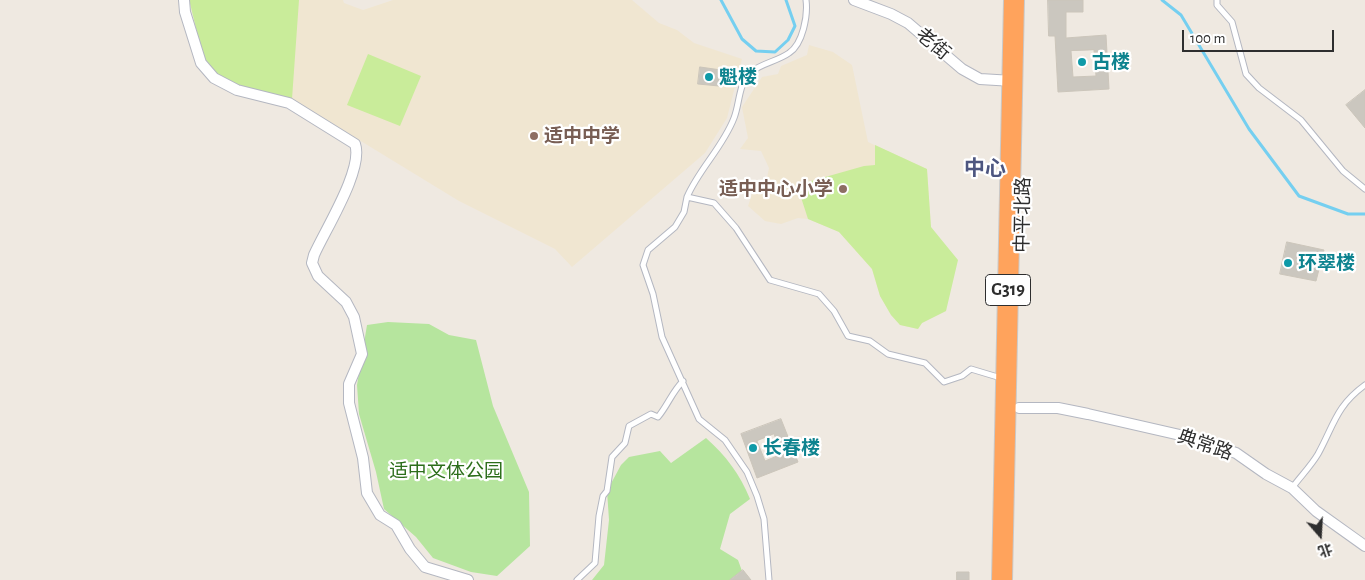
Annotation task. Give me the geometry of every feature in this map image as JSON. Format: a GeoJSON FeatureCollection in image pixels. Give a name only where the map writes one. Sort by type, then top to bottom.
{"type":"FeatureCollection","features":[{"type":"Feature","properties":{"kind":"highway","name":"G319"},"geometry":{"type":"LineString","coordinates":[[1002,580],[1014,0]]}},
{"type":"Feature","properties":{"kind":"highway","name":"中平北路"},"geometry":{"type":"LineString","coordinates":[[1015,580],[1027,0]]}},
{"type":"Feature","properties":{"kind":"street"},"geometry":{"type":"LineString","coordinates":[[184,0],[185,12],[202,63],[214,78],[237,90],[289,103],[354,144],[357,152],[353,172],[314,254],[312,263],[318,276],[346,302],[354,317],[362,354],[349,384],[349,402],[362,458],[366,489],[380,515],[396,525],[410,548],[425,567],[468,580]]}},
{"type":"Feature","properties":{"kind":"street","name":"老街"},"geometry":{"type":"LineString","coordinates":[[854,0],[892,14],[908,23],[962,69],[980,79],[1013,81]]}},
{"type":"Feature","properties":{"kind":"street","name":"典常路"},"geometry":{"type":"LineString","coordinates":[[1019,408],[1065,410],[1208,443],[1236,453],[1266,474],[1292,488],[1316,511],[1365,546]]}},
{"type":"Feature","properties":{"kind":"lane"},"geometry":{"type":"LineString","coordinates":[[769,580],[764,519],[757,496],[747,472],[732,453],[725,440],[699,419],[662,337],[653,294],[644,266],[648,250],[675,227],[684,212],[694,181],[713,157],[735,118],[741,87],[751,72],[791,53],[800,36],[806,18],[806,0]]}},
{"type":"Feature","properties":{"kind":"lane"},"geometry":{"type":"LineString","coordinates":[[1217,0],[1217,6],[1232,22],[1246,74],[1259,88],[1301,120],[1343,171],[1365,190]]}},
{"type":"Feature","properties":{"kind":"lane"},"geometry":{"type":"LineString","coordinates":[[687,198],[714,203],[736,228],[770,280],[818,294],[834,311],[848,336],[870,341],[888,354],[926,363],[944,382],[962,376],[971,369],[1006,379]]}},
{"type":"Feature","properties":{"kind":"lane"},"geometry":{"type":"LineString","coordinates":[[577,580],[595,563],[599,516],[603,496],[607,491],[612,457],[625,443],[630,426],[651,414],[658,417],[666,407],[673,390],[683,381]]}},
{"type":"Feature","properties":{"kind":"lane"},"geometry":{"type":"LineString","coordinates":[[1292,488],[1317,456],[1336,415],[1347,399],[1365,385]]}},
{"type":"Feature","properties":{"kind":"shaded area","name":"适中中学"},"geometry":{"type":"Polygon","coordinates":[[[189,0],[343,0],[344,3],[363,10],[393,0],[632,0],[659,23],[677,30],[694,43],[742,59],[727,118],[705,153],[572,267],[555,249],[459,201],[292,99],[224,78],[206,63],[189,0]]]}},
{"type":"Feature","properties":{"kind":"shaded area","name":"适中中心小学"},"geometry":{"type":"Polygon","coordinates":[[[809,45],[833,52],[852,65],[868,142],[927,169],[931,227],[950,252],[948,294],[946,311],[922,323],[918,329],[900,325],[891,315],[880,296],[872,269],[839,232],[808,219],[798,218],[781,224],[765,221],[748,206],[753,191],[767,178],[769,168],[761,151],[740,149],[748,138],[742,107],[762,77],[778,74],[781,66],[807,55],[809,45]]]}},
{"type":"Feature","properties":{"kind":"green space"},"geometry":{"type":"Polygon","coordinates":[[[189,0],[299,0],[292,99],[246,89],[215,72],[205,59],[189,0]]]}},
{"type":"Feature","properties":{"kind":"green space"},"geometry":{"type":"Polygon","coordinates":[[[368,54],[421,76],[400,126],[347,105],[368,54]]]}},
{"type":"Feature","properties":{"kind":"green space"},"geometry":{"type":"Polygon","coordinates":[[[875,145],[927,169],[931,227],[958,260],[946,311],[922,323],[918,329],[900,325],[891,315],[880,296],[872,269],[839,232],[808,219],[797,185],[864,166],[875,165],[875,145]]]}},
{"type":"Feature","properties":{"kind":"green space","name":"适中文体公园"},"geometry":{"type":"Polygon","coordinates":[[[388,322],[429,324],[449,335],[476,340],[493,406],[529,492],[530,546],[497,576],[471,572],[433,558],[416,537],[384,509],[376,472],[359,414],[357,385],[367,325],[388,322]]]}},
{"type":"Feature","properties":{"kind":"green space"},"geometry":{"type":"Polygon","coordinates":[[[706,438],[732,466],[742,481],[750,499],[730,514],[720,549],[738,560],[742,571],[730,580],[592,580],[604,565],[609,520],[607,491],[621,465],[629,457],[660,451],[671,463],[706,438]]]}},
{"type":"Feature","properties":{"kind":"building"},"geometry":{"type":"Polygon","coordinates":[[[1048,0],[1083,0],[1083,12],[1066,12],[1066,38],[1106,35],[1109,89],[1058,92],[1055,36],[1049,36],[1048,0]],[[1094,50],[1071,51],[1073,77],[1096,76],[1094,50]]]}},
{"type":"Feature","properties":{"kind":"building","name":"魁楼"},"geometry":{"type":"Polygon","coordinates":[[[700,67],[721,70],[719,86],[698,84],[700,67]]]}},
{"type":"Feature","properties":{"kind":"building"},"geometry":{"type":"Polygon","coordinates":[[[1365,90],[1365,128],[1346,105],[1365,90]]]}},
{"type":"Feature","properties":{"kind":"building","name":"环翠楼"},"geometry":{"type":"Polygon","coordinates":[[[1287,242],[1324,250],[1316,281],[1280,274],[1287,242]]]}},
{"type":"Feature","properties":{"kind":"building","name":"长春楼"},"geometry":{"type":"Polygon","coordinates":[[[781,419],[798,462],[757,478],[741,434],[781,419]],[[774,434],[757,441],[765,461],[782,454],[774,434]]]}},
{"type":"Feature","properties":{"kind":"building"},"geometry":{"type":"Polygon","coordinates":[[[743,570],[751,580],[730,580],[743,570]]]}},
{"type":"Feature","properties":{"kind":"building"},"geometry":{"type":"Polygon","coordinates":[[[957,572],[969,572],[969,580],[957,580],[957,572]]]}},
{"type":"Feature","properties":{"kind":"waterway"},"geometry":{"type":"LineString","coordinates":[[721,0],[742,39],[756,51],[775,52],[788,40],[795,26],[786,0]]}},
{"type":"Feature","properties":{"kind":"waterway"},"geometry":{"type":"LineString","coordinates":[[1162,0],[1181,15],[1249,129],[1299,196],[1348,214],[1365,214]]}},
{"type":"Feature","properties":{"kind":"place","name":"古楼"},"geometry":{"type":"Point","coordinates":[1082,62]}},
{"type":"Feature","properties":{"kind":"place","name":"魁楼"},"geometry":{"type":"Point","coordinates":[709,77]}},
{"type":"Feature","properties":{"kind":"place","name":"适中中学"},"geometry":{"type":"Point","coordinates":[534,136]}},
{"type":"Feature","properties":{"kind":"place","name":"适中中心小学"},"geometry":{"type":"Point","coordinates":[843,189]}},
{"type":"Feature","properties":{"kind":"place","name":"环翠楼"},"geometry":{"type":"Point","coordinates":[1288,263]}},
{"type":"Feature","properties":{"kind":"place","name":"长春楼"},"geometry":{"type":"Point","coordinates":[753,448]}},
{"type":"Feature","properties":{"kind":"district","name":"中心"},"geometry":{"type":"Point","coordinates":[985,169]}}]}
